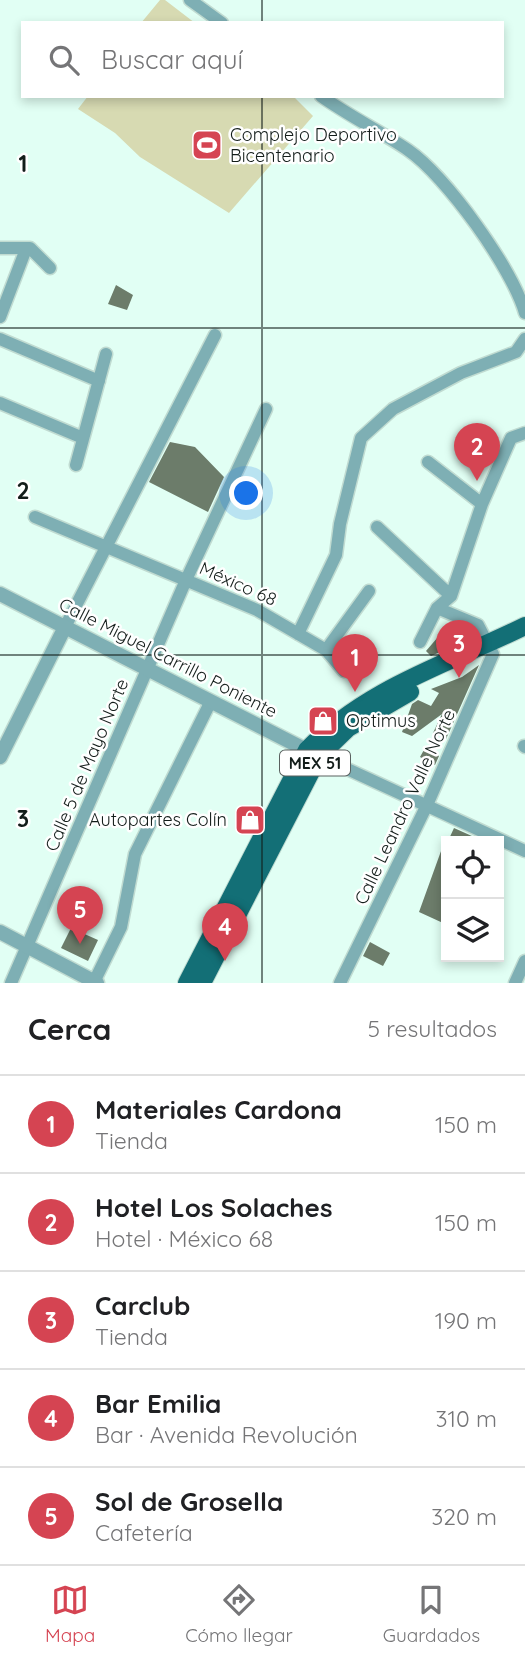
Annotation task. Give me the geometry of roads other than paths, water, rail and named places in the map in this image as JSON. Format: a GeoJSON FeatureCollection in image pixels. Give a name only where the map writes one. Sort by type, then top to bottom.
{"type":"FeatureCollection","features":[{"type":"Feature","properties":{"kind":"main road","name":"MEX 51"},"geometry":{"type":"LineString","coordinates":[[187,983],[313,753],[373,712],[491,649],[525,626]]}},
{"type":"Feature","properties":{"kind":"main road","name":"MEX 51"},"geometry":{"type":"LineString","coordinates":[[491,649],[525,639]]}},
{"type":"Feature","properties":{"kind":"main road","name":"MEX 51"},"geometry":{"type":"LineString","coordinates":[[202,983],[313,753]]}},
{"type":"Feature","properties":{"kind":"street"},"geometry":{"type":"LineString","coordinates":[[190,0],[219,21]]}},
{"type":"Feature","properties":{"kind":"street"},"geometry":{"type":"LineString","coordinates":[[324,98],[410,152],[454,197],[496,255],[525,313]]}},
{"type":"Feature","properties":{"kind":"street"},"geometry":{"type":"LineString","coordinates":[[0,248],[30,248],[50,268]]}},
{"type":"Feature","properties":{"kind":"street"},"geometry":{"type":"LineString","coordinates":[[0,317],[26,249]]}},
{"type":"Feature","properties":{"kind":"street"},"geometry":{"type":"LineString","coordinates":[[0,757],[215,335]]}},
{"type":"Feature","properties":{"kind":"street"},"geometry":{"type":"LineString","coordinates":[[0,339],[99,381]]}},
{"type":"Feature","properties":{"kind":"street"},"geometry":{"type":"LineString","coordinates":[[298,634],[336,555],[344,501],[361,438],[393,409],[461,373],[516,352],[525,339]]}},
{"type":"Feature","properties":{"kind":"street"},"geometry":{"type":"LineString","coordinates":[[76,465],[106,354]]}},
{"type":"Feature","properties":{"kind":"street"},"geometry":{"type":"LineString","coordinates":[[0,403],[83,438]]}},
{"type":"Feature","properties":{"kind":"street","name":"Calle 5 de Mayo Norte"},"geometry":{"type":"LineString","coordinates":[[11,983],[30,946],[186,580],[266,409]]}},
{"type":"Feature","properties":{"kind":"street"},"geometry":{"type":"LineString","coordinates":[[420,642],[437,608],[451,596],[482,504],[511,438],[525,433]]}},
{"type":"Feature","properties":{"kind":"street"},"geometry":{"type":"LineString","coordinates":[[428,462],[482,504]]}},
{"type":"Feature","properties":{"kind":"street","name":"México 68"},"geometry":{"type":"LineString","coordinates":[[35,517],[257,610],[326,650],[344,671]]}},
{"type":"Feature","properties":{"kind":"street"},"geometry":{"type":"LineString","coordinates":[[377,527],[451,596]]}},
{"type":"Feature","properties":{"kind":"street"},"geometry":{"type":"LineString","coordinates":[[326,650],[369,591]]}},
{"type":"Feature","properties":{"kind":"street","name":"Calle Miguel Carrillo Poniente"},"geometry":{"type":"LineString","coordinates":[[0,594],[313,753]]}},
{"type":"Feature","properties":{"kind":"street"},"geometry":{"type":"LineString","coordinates":[[437,608],[478,625],[491,649]]}},
{"type":"Feature","properties":{"kind":"street","name":"Calle Leandro Valle Norte"},"geometry":{"type":"LineString","coordinates":[[340,983],[427,805],[491,649]]}},
{"type":"Feature","properties":{"kind":"street"},"geometry":{"type":"LineString","coordinates":[[0,932],[96,982],[121,926],[135,854],[211,701]]}},
{"type":"Feature","properties":{"kind":"street"},"geometry":{"type":"LineString","coordinates":[[313,753],[525,851]]}},
{"type":"Feature","properties":{"kind":"street"},"geometry":{"type":"LineString","coordinates":[[515,983],[525,961]]}},
{"type":"Feature","properties":{"kind":"place","name":"Complejo Deportivo Bicentenario"},"geometry":{"type":"Point","coordinates":[207,145]}},
{"type":"Feature","properties":{"kind":"place","name":"Hotel Los Solaches"},"geometry":{"type":"Point","coordinates":[477,481]}},
{"type":"Feature","properties":{"kind":"place","name":"Carclub"},"geometry":{"type":"Point","coordinates":[459,678]}},
{"type":"Feature","properties":{"kind":"place","name":"Materiales Cardona"},"geometry":{"type":"Point","coordinates":[355,692]}},
{"type":"Feature","properties":{"kind":"place","name":"Optimus"},"geometry":{"type":"Point","coordinates":[323,721]}},
{"type":"Feature","properties":{"kind":"place","name":"Autopartes Colín"},"geometry":{"type":"Point","coordinates":[250,820]}},
{"type":"Feature","properties":{"kind":"place","name":"Sol de Grosella"},"geometry":{"type":"Point","coordinates":[80,944]}},
{"type":"Feature","properties":{"kind":"place","name":"Bar Emilia"},"geometry":{"type":"Point","coordinates":[225,961]}}]}
